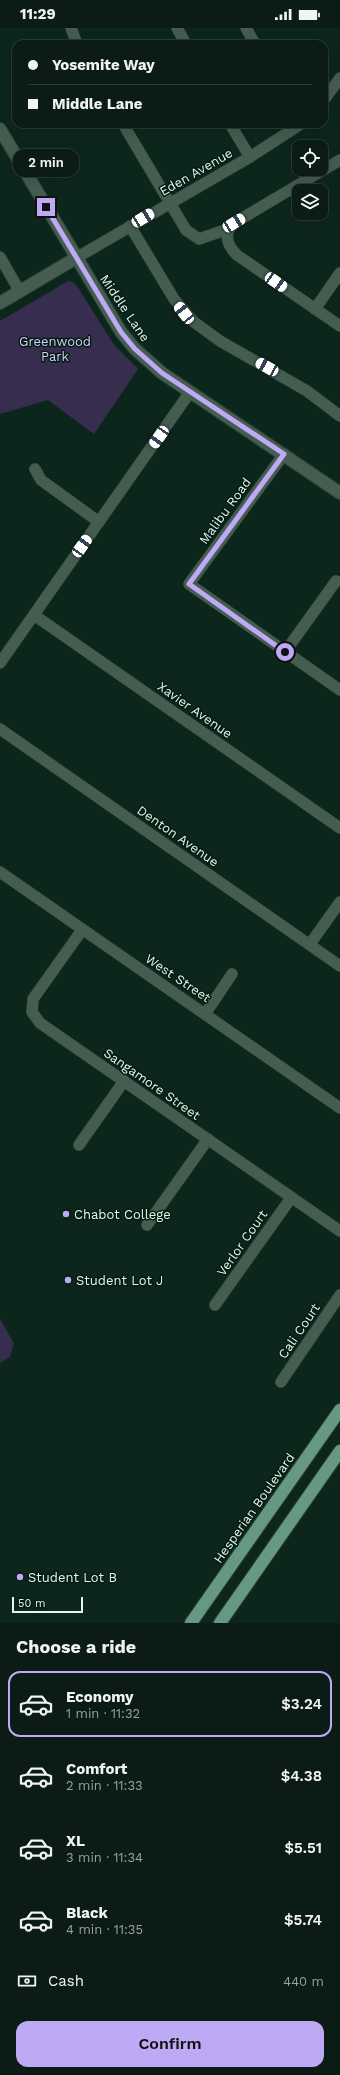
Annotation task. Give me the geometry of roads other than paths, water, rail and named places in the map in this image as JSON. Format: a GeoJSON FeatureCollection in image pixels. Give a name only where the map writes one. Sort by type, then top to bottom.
{"type":"FeatureCollection","features":[{"type":"Feature","properties":{"kind":"main road","name":"Hesperian Boulevard"},"geometry":{"type":"LineString","coordinates":[[191,1623],[340,1410]]}},
{"type":"Feature","properties":{"kind":"main road"},"geometry":{"type":"LineString","coordinates":[[220,1623],[340,1451]]}},
{"type":"Feature","properties":{"kind":"street"},"geometry":{"type":"LineString","coordinates":[[70,28],[75,40]]}},
{"type":"Feature","properties":{"kind":"street"},"geometry":{"type":"LineString","coordinates":[[177,28],[184,40]]}},
{"type":"Feature","properties":{"kind":"street"},"geometry":{"type":"LineString","coordinates":[[246,28],[253,40]]}},
{"type":"Feature","properties":{"kind":"street"},"geometry":{"type":"LineString","coordinates":[[328,94],[340,78]]}},
{"type":"Feature","properties":{"kind":"street"},"geometry":{"type":"LineString","coordinates":[[125,128],[186,230],[199,239],[228,229],[234,223],[340,160]]}},
{"type":"Feature","properties":{"kind":"street"},"geometry":{"type":"LineString","coordinates":[[232,128],[250,157]]}},
{"type":"Feature","properties":{"kind":"street","name":"Eden Avenue"},"geometry":{"type":"LineString","coordinates":[[0,303],[250,157],[296,128]]}},
{"type":"Feature","properties":{"kind":"street","name":"Middle Lane"},"geometry":{"type":"LineString","coordinates":[[0,129],[121,332],[135,349],[162,373],[340,493]]}},
{"type":"Feature","properties":{"kind":"street"},"geometry":{"type":"LineString","coordinates":[[130,226],[174,299],[194,322],[220,341],[279,374],[340,416]]}},
{"type":"Feature","properties":{"kind":"street"},"geometry":{"type":"LineString","coordinates":[[228,229],[228,241],[232,250],[237,255],[340,326]]}},
{"type":"Feature","properties":{"kind":"street"},"geometry":{"type":"LineString","coordinates":[[0,257],[20,292]]}},
{"type":"Feature","properties":{"kind":"street"},"geometry":{"type":"LineString","coordinates":[[315,308],[340,273]]}},
{"type":"Feature","properties":{"kind":"street"},"geometry":{"type":"LineString","coordinates":[[0,663],[190,392]]}},
{"type":"Feature","properties":{"kind":"street","name":"Malibu Road"},"geometry":{"type":"LineString","coordinates":[[284,454],[189,584],[285,652]]}},
{"type":"Feature","properties":{"kind":"street"},"geometry":{"type":"LineString","coordinates":[[35,469],[41,480],[99,522]]}},
{"type":"Feature","properties":{"kind":"street"},"geometry":{"type":"LineString","coordinates":[[336,581],[285,652],[340,690]]}},
{"type":"Feature","properties":{"kind":"street","name":"Xavier Avenue"},"geometry":{"type":"LineString","coordinates":[[34,615],[340,828]]}},
{"type":"Feature","properties":{"kind":"street","name":"Denton Avenue"},"geometry":{"type":"LineString","coordinates":[[0,729],[340,966]]}},
{"type":"Feature","properties":{"kind":"street","name":"West Street"},"geometry":{"type":"LineString","coordinates":[[0,873],[340,1108]]}},
{"type":"Feature","properties":{"kind":"street"},"geometry":{"type":"LineString","coordinates":[[310,944],[340,902]]}},
{"type":"Feature","properties":{"kind":"street","name":"Sangamore Street"},"geometry":{"type":"LineString","coordinates":[[82,930],[33,999],[32,1012],[40,1023],[340,1231]]}},
{"type":"Feature","properties":{"kind":"street"},"geometry":{"type":"LineString","coordinates":[[205,1014],[232,974]]}},
{"type":"Feature","properties":{"kind":"street"},"geometry":{"type":"LineString","coordinates":[[80,1145],[124,1081]]}},
{"type":"Feature","properties":{"kind":"street"},"geometry":{"type":"LineString","coordinates":[[147,1225],[208,1139]]}},
{"type":"Feature","properties":{"kind":"street","name":"Verlor Court"},"geometry":{"type":"LineString","coordinates":[[215,1305],[291,1198]]}},
{"type":"Feature","properties":{"kind":"street","name":"Cali Court"},"geometry":{"type":"LineString","coordinates":[[281,1382],[340,1295]]}},
{"type":"Feature","properties":{"kind":"place","name":"Chabot College"},"geometry":{"type":"Point","coordinates":[66,1214]}},
{"type":"Feature","properties":{"kind":"place","name":"Student Lot J"},"geometry":{"type":"Point","coordinates":[68,1280]}},
{"type":"Feature","properties":{"kind":"place","name":"Student Lot B"},"geometry":{"type":"Point","coordinates":[20,1577]}},
{"type":"Feature","properties":{"kind":"park label","name":"Greenwood Park"},"geometry":{"type":"Point","coordinates":[55,348]}}]}
